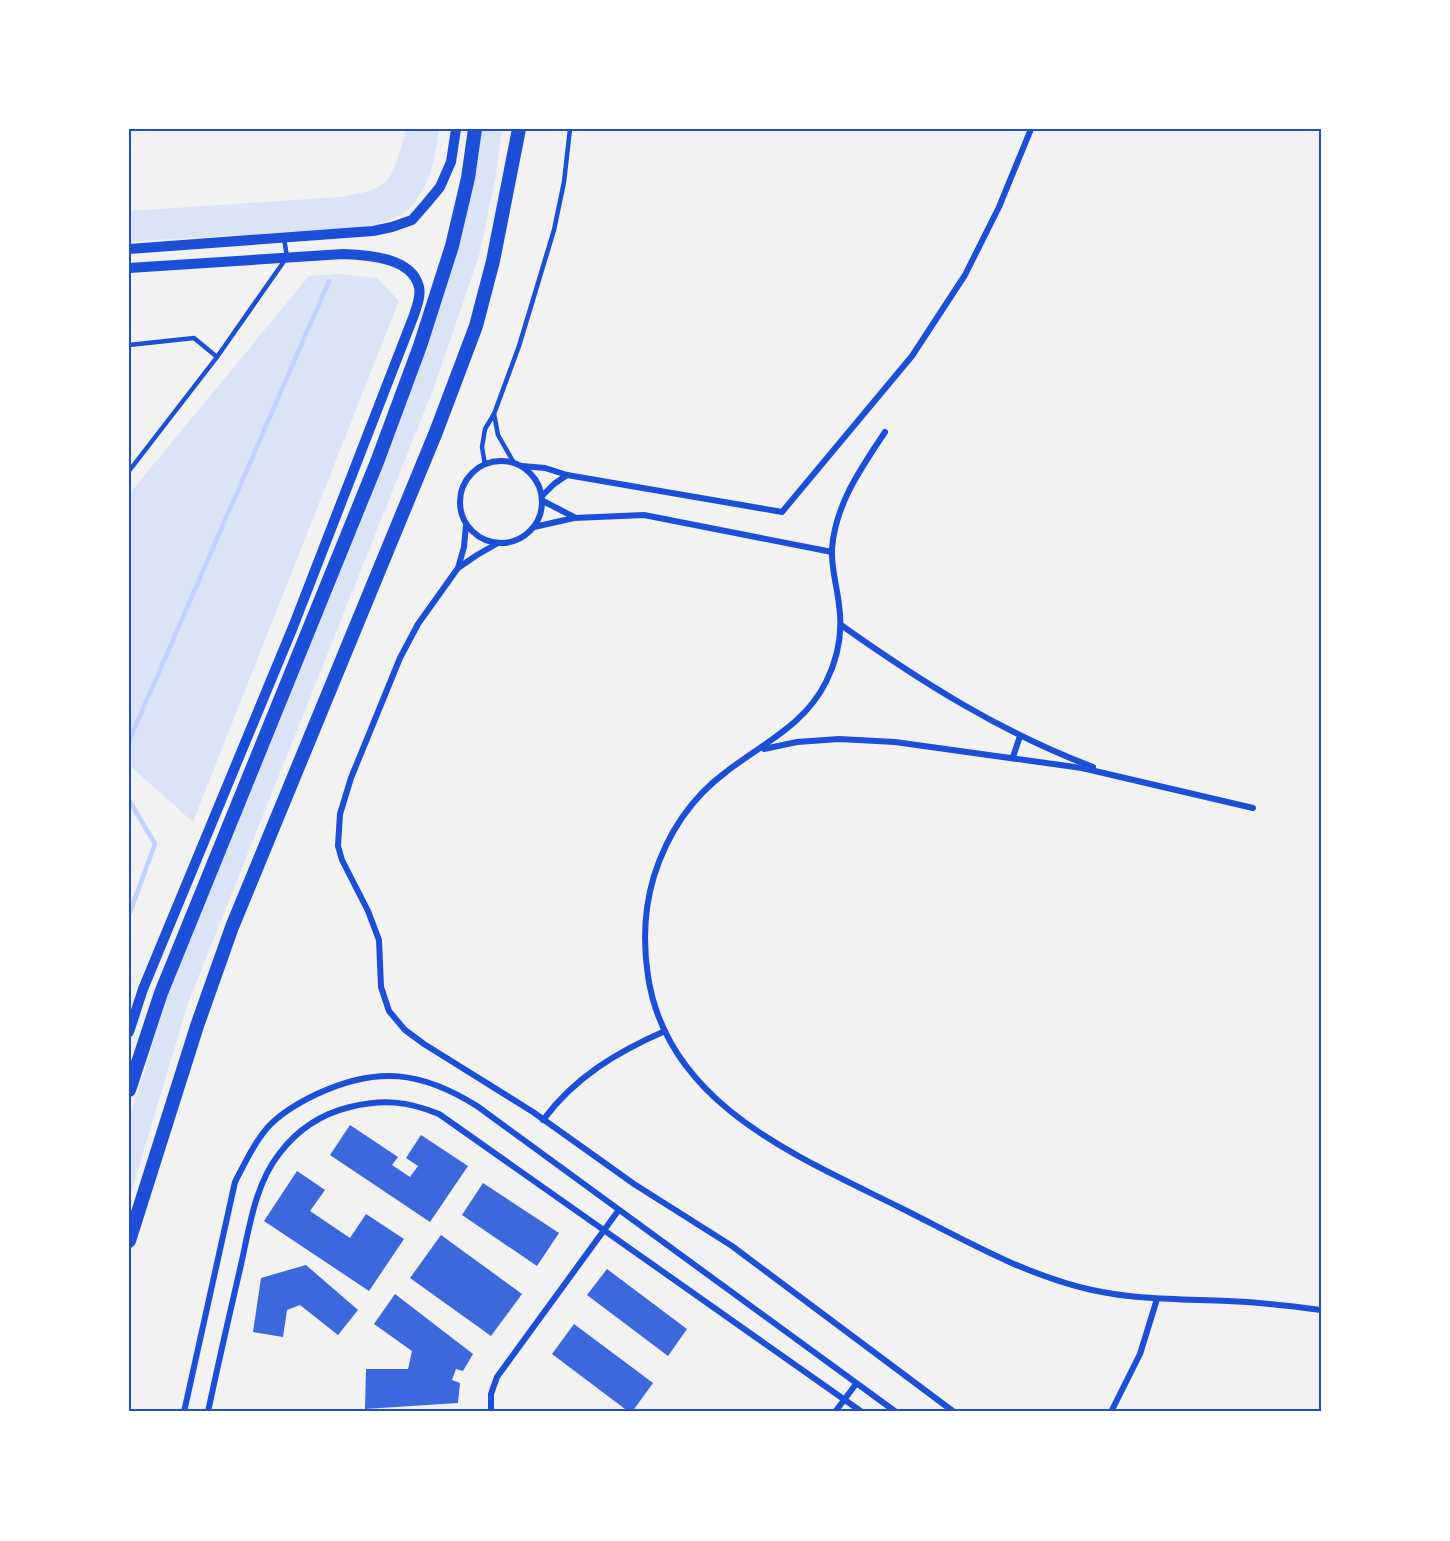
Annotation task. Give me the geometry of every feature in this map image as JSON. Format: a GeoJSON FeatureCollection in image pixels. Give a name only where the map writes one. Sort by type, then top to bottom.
{"type":"FeatureCollection","features":[{"type":"Feature","properties":{"kind":"highway"},"geometry":{"type":"LineString","coordinates":[[129,1090],[161,993],[377,462],[420,346],[452,246],[468,178],[475,129]]}},
{"type":"Feature","properties":{"kind":"highway"},"geometry":{"type":"LineString","coordinates":[[129,1241],[197,1026],[232,927],[436,432],[476,326],[495,251],[519,129]]}},
{"type":"Feature","properties":{"kind":"street"},"geometry":{"type":"LineString","coordinates":[[129,249],[373,231],[412,220],[440,187],[451,162],[456,129]]}},
{"type":"Feature","properties":{"kind":"street"},"geometry":{"type":"LineString","coordinates":[[954,1412],[708,1229],[634,1184],[543,1120],[405,1030],[397,1022],[383,998],[379,972],[379,940],[342,860],[338,846],[340,814],[348,787],[400,658],[418,624],[458,568],[464,547],[466,525],[460,500],[462,489],[474,471],[496,461],[514,463],[545,468],[567,475],[782,512],[918,347],[964,275],[999,207],[1031,129]]}},
{"type":"Feature","properties":{"kind":"street"},"geometry":{"type":"LineString","coordinates":[[129,267],[343,254],[378,256],[412,273],[419,287],[419,298],[411,325],[293,627],[143,989],[129,1032]]}},
{"type":"Feature","properties":{"kind":"street"},"geometry":{"type":"LineString","coordinates":[[885,432],[846,495],[836,525],[832,552],[841,625],[833,665],[816,699],[803,716],[786,731],[728,770],[697,799],[671,835],[654,877],[648,899],[644,944],[649,985],[665,1031],[691,1073],[714,1098],[759,1134],[1035,1274],[1093,1290],[1157,1299],[1257,1302],[1321,1310]]}},
{"type":"Feature","properties":{"kind":"street"},"geometry":{"type":"LineString","coordinates":[[458,568],[498,543],[524,537],[534,527],[541,515],[542,499],[535,478],[522,466]]}},
{"type":"Feature","properties":{"kind":"street"},"geometry":{"type":"LineString","coordinates":[[542,499],[554,484],[567,475]]}},
{"type":"Feature","properties":{"kind":"street"},"geometry":{"type":"LineString","coordinates":[[542,499],[574,518]]}},
{"type":"Feature","properties":{"kind":"street"},"geometry":{"type":"LineString","coordinates":[[534,527],[574,518],[644,516],[832,552]]}},
{"type":"Feature","properties":{"kind":"street"},"geometry":{"type":"LineString","coordinates":[[466,525],[477,536],[498,543]]}},
{"type":"Feature","properties":{"kind":"street"},"geometry":{"type":"LineString","coordinates":[[841,625],[945,694],[1020,736],[1109,773]]}},
{"type":"Feature","properties":{"kind":"street"},"geometry":{"type":"LineString","coordinates":[[1013,757],[1020,736]]}},
{"type":"Feature","properties":{"kind":"street"},"geometry":{"type":"LineString","coordinates":[[758,751],[797,742],[868,739],[1013,757],[1109,773],[1195,796],[1253,808]]}},
{"type":"Feature","properties":{"kind":"street"},"geometry":{"type":"LineString","coordinates":[[543,1120],[562,1096],[589,1073],[624,1050],[665,1031]]}},
{"type":"Feature","properties":{"kind":"street"},"geometry":{"type":"LineString","coordinates":[[184,1412],[235,1182],[251,1150],[268,1127],[288,1110],[340,1083],[372,1076],[401,1076],[452,1091],[477,1106],[896,1412]]}},
{"type":"Feature","properties":{"kind":"street"},"geometry":{"type":"LineString","coordinates":[[208,1412],[252,1216],[263,1181],[278,1155],[298,1132],[317,1119],[372,1101],[398,1102],[422,1107],[438,1114],[862,1412]]}},
{"type":"Feature","properties":{"kind":"street"},"geometry":{"type":"LineString","coordinates":[[491,1412],[491,1394],[497,1377],[618,1211]]}},
{"type":"Feature","properties":{"kind":"street"},"geometry":{"type":"LineString","coordinates":[[1111,1412],[1140,1354],[1157,1299]]}},
{"type":"Feature","properties":{"kind":"street"},"geometry":{"type":"LineString","coordinates":[[835,1412],[856,1384]]}},
{"type":"Feature","properties":{"kind":"lane"},"geometry":{"type":"LineString","coordinates":[[485,465],[482,456],[482,438],[494,414],[522,336],[554,230],[564,182],[570,129]]}},
{"type":"Feature","properties":{"kind":"lane"},"geometry":{"type":"LineString","coordinates":[[129,471],[217,357],[287,257],[284,238]]}},
{"type":"Feature","properties":{"kind":"lane"},"geometry":{"type":"LineString","coordinates":[[129,345],[194,338],[217,357]]}},
{"type":"Feature","properties":{"kind":"lane"},"geometry":{"type":"LineString","coordinates":[[494,414],[498,435],[514,463]]}},
{"type":"Feature","properties":{"kind":"shaded area"},"geometry":{"type":"Polygon","coordinates":[[[406,129],[439,129],[436,152],[426,184],[413,204],[393,219],[377,224],[337,230],[129,242],[129,211],[339,197],[375,189],[385,182],[392,172],[406,129]]]}},
{"type":"Feature","properties":{"kind":"shaded area"},"geometry":{"type":"Polygon","coordinates":[[[480,129],[502,129],[496,176],[479,256],[434,387],[188,1003],[129,1200],[129,1120],[167,998],[411,378],[480,129]]]}},
{"type":"Feature","properties":{"kind":"shaded area"},"geometry":{"type":"Polygon","coordinates":[[[341,274],[377,278],[399,301],[193,822],[129,765],[129,494],[309,276],[341,274]]]}},
{"type":"Feature","properties":{"kind":"building"},"geometry":{"type":"Polygon","coordinates":[[[350,1125],[398,1157],[392,1165],[410,1177],[418,1166],[406,1158],[421,1135],[468,1166],[430,1222],[330,1155],[350,1125]]]}},
{"type":"Feature","properties":{"kind":"building"},"geometry":{"type":"Polygon","coordinates":[[[297,1171],[325,1190],[310,1211],[350,1238],[366,1214],[404,1239],[369,1291],[264,1221],[297,1171]]]}},
{"type":"Feature","properties":{"kind":"building"},"geometry":{"type":"Polygon","coordinates":[[[483,1183],[559,1233],[537,1266],[462,1215],[483,1183]]]}},
{"type":"Feature","properties":{"kind":"building"},"geometry":{"type":"Polygon","coordinates":[[[441,1235],[522,1294],[491,1336],[410,1278],[441,1235]]]}},
{"type":"Feature","properties":{"kind":"building"},"geometry":{"type":"Polygon","coordinates":[[[306,1265],[358,1310],[338,1335],[300,1305],[287,1310],[283,1337],[253,1332],[261,1278],[306,1265]]]}},
{"type":"Feature","properties":{"kind":"building"},"geometry":{"type":"Polygon","coordinates":[[[607,1269],[687,1329],[668,1356],[587,1295],[607,1269]]]}},
{"type":"Feature","properties":{"kind":"building"},"geometry":{"type":"Polygon","coordinates":[[[395,1294],[473,1354],[463,1371],[456,1369],[452,1380],[460,1383],[458,1403],[365,1409],[366,1369],[408,1369],[412,1351],[374,1324],[395,1294]]]}},
{"type":"Feature","properties":{"kind":"building"},"geometry":{"type":"Polygon","coordinates":[[[574,1324],[653,1383],[632,1412],[552,1354],[574,1324]]]}},
{"type":"Feature","properties":{"kind":"waterway"},"geometry":{"type":"LineString","coordinates":[[129,741],[329,281]]}},
{"type":"Feature","properties":{"kind":"waterway"},"geometry":{"type":"LineString","coordinates":[[129,800],[155,844],[129,915]]}}]}
